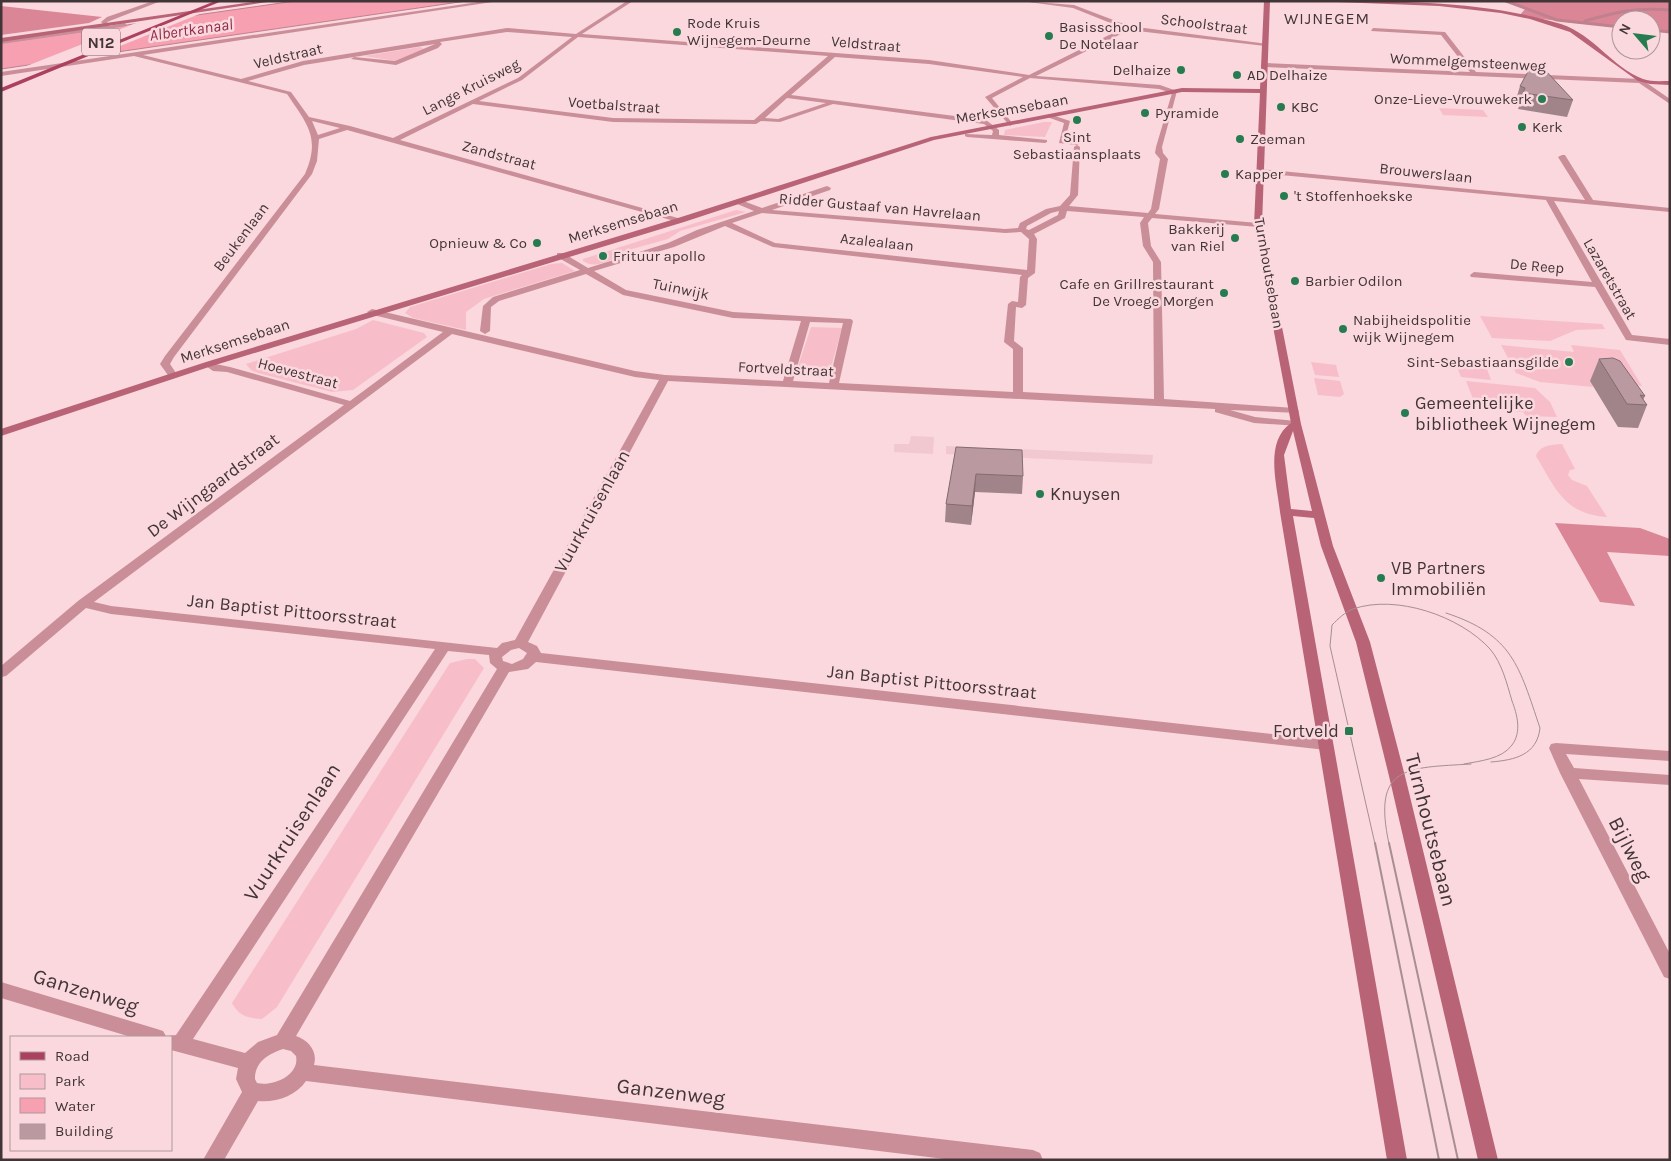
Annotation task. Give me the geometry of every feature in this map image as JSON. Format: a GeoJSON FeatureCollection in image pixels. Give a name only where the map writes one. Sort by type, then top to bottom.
{"type":"FeatureCollection","features":[{"type":"Feature","properties":{"kind":"main road","name":"N12"},"geometry":{"type":"LineString","coordinates":[[1,82],[192,6],[220,1]]}},
{"type":"Feature","properties":{"kind":"main road"},"geometry":{"type":"LineString","coordinates":[[1,41],[272,1]]}},
{"type":"Feature","properties":{"kind":"main road","name":"Turnhoutsebaan"},"geometry":{"type":"LineString","coordinates":[[1267,1],[1258,225],[1296,424],[1327,546],[1363,642],[1397,776],[1488,1160]]}},
{"type":"Feature","properties":{"kind":"main road"},"geometry":{"type":"LineString","coordinates":[[1314,1],[1398,2],[1488,11],[1564,28],[1641,81]]}},
{"type":"Feature","properties":{"kind":"main road","name":"N12"},"geometry":{"type":"LineString","coordinates":[[1,90],[205,4]]}},
{"type":"Feature","properties":{"kind":"main road","name":"Wommelgemsteenweg"},"geometry":{"type":"LineString","coordinates":[[1641,81],[1670,82]]}},
{"type":"Feature","properties":{"kind":"main road","name":"Merksemsebaan"},"geometry":{"type":"LineString","coordinates":[[1,433],[372,312],[681,220],[932,138],[1174,92],[1189,90],[1262,91]]}},
{"type":"Feature","properties":{"kind":"main road"},"geometry":{"type":"LineString","coordinates":[[1296,424],[1286,431],[1279,455],[1286,512],[1397,1160]]}},
{"type":"Feature","properties":{"kind":"main road"},"geometry":{"type":"LineString","coordinates":[[1286,512],[1320,515]]}},
{"type":"Feature","properties":{"kind":"street"},"geometry":{"type":"LineString","coordinates":[[107,25],[104,22],[108,18],[159,1]]}},
{"type":"Feature","properties":{"kind":"street"},"geometry":{"type":"LineString","coordinates":[[1,74],[497,1]]}},
{"type":"Feature","properties":{"kind":"street","name":"Lange Kruisweg"},"geometry":{"type":"LineString","coordinates":[[394,140],[520,79],[577,35],[631,1]]}},
{"type":"Feature","properties":{"kind":"street","name":"Schoolstraat"},"geometry":{"type":"LineString","coordinates":[[1023,1],[1074,7],[1128,28],[1265,44]]}},
{"type":"Feature","properties":{"kind":"street"},"geometry":{"type":"LineString","coordinates":[[1074,7],[1082,3]]}},
{"type":"Feature","properties":{"kind":"street"},"geometry":{"type":"LineString","coordinates":[[1,41],[125,25]]}},
{"type":"Feature","properties":{"kind":"street"},"geometry":{"type":"LineString","coordinates":[[1010,124],[988,97],[1128,28]]}},
{"type":"Feature","properties":{"kind":"street","name":"Veldstraat"},"geometry":{"type":"LineString","coordinates":[[241,81],[293,66],[507,30],[942,63],[1028,77],[1160,86],[1174,92]]}},
{"type":"Feature","properties":{"kind":"street"},"geometry":{"type":"LineString","coordinates":[[1373,30],[1443,33],[1475,75]]}},
{"type":"Feature","properties":{"kind":"street","name":"Veldstraat"},"geometry":{"type":"LineString","coordinates":[[341,57],[401,63],[436,47],[439,44],[435,41]]}},
{"type":"Feature","properties":{"kind":"street"},"geometry":{"type":"LineString","coordinates":[[132,54],[289,93],[304,114],[310,119],[317,138],[348,128]]}},
{"type":"Feature","properties":{"kind":"street"},"geometry":{"type":"LineString","coordinates":[[758,121],[834,54]]}},
{"type":"Feature","properties":{"kind":"street","name":"Wommelgemsteenweg"},"geometry":{"type":"LineString","coordinates":[[1265,65],[1641,81]]}},
{"type":"Feature","properties":{"kind":"street"},"geometry":{"type":"LineString","coordinates":[[1641,81],[1670,102]]}},
{"type":"Feature","properties":{"kind":"street"},"geometry":{"type":"LineString","coordinates":[[1159,402],[1157,262],[1147,246],[1144,223],[1155,209],[1164,165],[1159,147],[1174,92]]}},
{"type":"Feature","properties":{"kind":"street"},"geometry":{"type":"LineString","coordinates":[[786,96],[986,122],[997,131],[995,137]]}},
{"type":"Feature","properties":{"kind":"street","name":"Voetbalstraat"},"geometry":{"type":"LineString","coordinates":[[472,102],[612,120],[758,121],[778,121],[835,102]]}},
{"type":"Feature","properties":{"kind":"street"},"geometry":{"type":"LineString","coordinates":[[1049,116],[1068,122],[1061,142],[1077,145],[1074,195],[1064,208]]}},
{"type":"Feature","properties":{"kind":"street","name":"Zandstraat"},"geometry":{"type":"LineString","coordinates":[[310,119],[394,140],[681,220]]}},
{"type":"Feature","properties":{"kind":"street"},"geometry":{"type":"LineString","coordinates":[[968,136],[1045,141]]}},
{"type":"Feature","properties":{"kind":"street","name":"Beukenlaan"},"geometry":{"type":"LineString","coordinates":[[173,376],[165,364],[308,174],[316,156],[317,138]]}},
{"type":"Feature","properties":{"kind":"street"},"geometry":{"type":"LineString","coordinates":[[1562,157],[1590,201]]}},
{"type":"Feature","properties":{"kind":"street","name":"Brouwerslaan"},"geometry":{"type":"LineString","coordinates":[[1259,171],[1670,210]]}},
{"type":"Feature","properties":{"kind":"street","name":"Merksemsebaan"},"geometry":{"type":"LineString","coordinates":[[485,331],[487,306],[496,299],[671,245],[700,232],[827,188]]}},
{"type":"Feature","properties":{"kind":"street","name":"Lazaretstraat"},"geometry":{"type":"LineString","coordinates":[[1548,198],[1629,338],[1670,342]]}},
{"type":"Feature","properties":{"kind":"street","name":"Ridder Gustaaf van Havrelaan"},"geometry":{"type":"LineString","coordinates":[[738,201],[762,211],[1025,232],[1062,216],[1064,208]]}},
{"type":"Feature","properties":{"kind":"street"},"geometry":{"type":"LineString","coordinates":[[1064,208],[1258,225]]}},
{"type":"Feature","properties":{"kind":"street","name":"Azalealaan"},"geometry":{"type":"LineString","coordinates":[[725,223],[774,245],[785,247],[1031,273]]}},
{"type":"Feature","properties":{"kind":"street"},"geometry":{"type":"LineString","coordinates":[[1019,396],[1017,388],[1018,348],[1009,342],[1012,304],[1022,305],[1024,277],[1031,273],[1033,239],[1025,232]]}},
{"type":"Feature","properties":{"kind":"street","name":"Tuinwijk"},"geometry":{"type":"LineString","coordinates":[[560,255],[624,292],[632,294],[733,315],[848,321],[833,387]]}},
{"type":"Feature","properties":{"kind":"street","name":"De Reep"},"geometry":{"type":"LineString","coordinates":[[1474,275],[1597,285]]}},
{"type":"Feature","properties":{"kind":"street","name":"Fortveldstraat"},"geometry":{"type":"LineString","coordinates":[[372,312],[635,374],[665,378],[1159,402],[1294,411]]}},
{"type":"Feature","properties":{"kind":"street"},"geometry":{"type":"LineString","coordinates":[[787,384],[806,319]]}},
{"type":"Feature","properties":{"kind":"street","name":"De Wijngaardstraat"},"geometry":{"type":"LineString","coordinates":[[1,673],[83,604],[450,331]]}},
{"type":"Feature","properties":{"kind":"street","name":"Hoevestraat"},"geometry":{"type":"LineString","coordinates":[[209,364],[216,370],[227,369],[351,404]]}},
{"type":"Feature","properties":{"kind":"street","name":"Vuurkruisenlaan"},"geometry":{"type":"LineString","coordinates":[[520,644],[665,378]]}},
{"type":"Feature","properties":{"kind":"street","name":"Fortveldstraat"},"geometry":{"type":"LineString","coordinates":[[1204,406],[1254,420],[1296,424]]}},
{"type":"Feature","properties":{"kind":"street","name":"Jan Baptist Pittoorsstraat"},"geometry":{"type":"LineString","coordinates":[[83,604],[111,610],[498,652]]}},
{"type":"Feature","properties":{"kind":"street"},"geometry":{"type":"LineString","coordinates":[[520,644],[532,650],[533,656],[525,665],[505,668],[497,663],[496,656],[498,652],[507,646],[520,644]]}},
{"type":"Feature","properties":{"kind":"street","name":"Vuurkruisenlaan"},"geometry":{"type":"LineString","coordinates":[[176,1043],[444,646]]}},
{"type":"Feature","properties":{"kind":"street","name":"Jan Baptist Pittoorsstraat"},"geometry":{"type":"LineString","coordinates":[[533,656],[1326,745]]}},
{"type":"Feature","properties":{"kind":"street"},"geometry":{"type":"LineString","coordinates":[[283,1041],[505,668]]}},
{"type":"Feature","properties":{"kind":"street","name":"Bijlweg"},"geometry":{"type":"LineString","coordinates":[[1670,756],[1556,748],[1567,773],[1670,972]]}},
{"type":"Feature","properties":{"kind":"street"},"geometry":{"type":"LineString","coordinates":[[1567,773],[1670,780]]}},
{"type":"Feature","properties":{"kind":"street","name":"Ganzenweg"},"geometry":{"type":"LineString","coordinates":[[1,990],[154,1036]]}},
{"type":"Feature","properties":{"kind":"street"},"geometry":{"type":"LineString","coordinates":[[283,1041],[293,1042],[301,1046],[306,1054],[306,1062],[302,1072],[286,1088],[274,1093],[254,1091],[248,1086],[245,1079],[249,1062],[264,1048],[283,1041]]}},
{"type":"Feature","properties":{"kind":"street"},"geometry":{"type":"LineString","coordinates":[[176,1043],[249,1062]]}},
{"type":"Feature","properties":{"kind":"street","name":"Ganzenweg"},"geometry":{"type":"LineString","coordinates":[[302,1072],[1033,1160]]}},
{"type":"Feature","properties":{"kind":"street"},"geometry":{"type":"LineString","coordinates":[[213,1160],[254,1091]]}},
{"type":"Feature","properties":{"kind":"shaded area"},"geometry":{"type":"Polygon","coordinates":[[[1504,1],[1670,1],[1670,33],[1661,32],[1661,10],[1611,10],[1611,26],[1520,15],[1525,9],[1504,1]]]}},
{"type":"Feature","properties":{"kind":"shaded area"},"geometry":{"type":"Polygon","coordinates":[[[1,6],[102,17],[89,23],[1,35],[1,6]]]}},
{"type":"Feature","properties":{"kind":"shaded area"},"geometry":{"type":"Polygon","coordinates":[[[1354,318],[1387,320],[1389,328],[1354,325],[1354,318]]]}},
{"type":"Feature","properties":{"kind":"shaded area"},"geometry":{"type":"Polygon","coordinates":[[[911,436],[934,437],[933,454],[894,452],[894,444],[909,444],[911,436]]]}},
{"type":"Feature","properties":{"kind":"shaded area"},"geometry":{"type":"Polygon","coordinates":[[[946,446],[1153,455],[1152,464],[946,454],[946,446]]]}},
{"type":"Feature","properties":{"kind":"shaded area"},"geometry":{"type":"Polygon","coordinates":[[[1555,523],[1640,528],[1670,539],[1670,556],[1607,552],[1635,606],[1600,602],[1555,523]]]}},
{"type":"Feature","properties":{"kind":"green space"},"geometry":{"type":"Polygon","coordinates":[[[420,47],[424,49],[396,61],[364,56],[420,47]]]}},
{"type":"Feature","properties":{"kind":"green space"},"geometry":{"type":"Polygon","coordinates":[[[1439,108],[1483,110],[1488,117],[1443,115],[1439,108]]]}},
{"type":"Feature","properties":{"kind":"green space"},"geometry":{"type":"Polygon","coordinates":[[[1052,122],[1045,137],[1004,135],[1005,130],[1052,122]]]}},
{"type":"Feature","properties":{"kind":"green space"},"geometry":{"type":"Polygon","coordinates":[[[736,210],[746,212],[680,231],[668,239],[614,254],[613,259],[602,263],[590,264],[583,261],[583,259],[736,210]]]}},
{"type":"Feature","properties":{"kind":"green space"},"geometry":{"type":"Polygon","coordinates":[[[562,263],[575,271],[484,299],[466,312],[466,330],[413,318],[405,313],[410,307],[551,264],[562,263]]]}},
{"type":"Feature","properties":{"kind":"green space"},"geometry":{"type":"Polygon","coordinates":[[[1480,316],[1602,324],[1605,329],[1576,330],[1550,341],[1492,338],[1480,316]]]}},
{"type":"Feature","properties":{"kind":"green space"},"geometry":{"type":"Polygon","coordinates":[[[373,320],[424,333],[427,337],[353,390],[332,392],[258,373],[251,370],[246,364],[356,329],[373,320]]]}},
{"type":"Feature","properties":{"kind":"green space"},"geometry":{"type":"Polygon","coordinates":[[[811,327],[842,328],[829,375],[795,375],[811,327]]]}},
{"type":"Feature","properties":{"kind":"green space","name":"Sint-Sebastiaansgilde"},"geometry":{"type":"Polygon","coordinates":[[[1501,345],[1574,352],[1571,345],[1620,350],[1642,386],[1591,381],[1593,387],[1540,382],[1516,373],[1501,345]]]}},
{"type":"Feature","properties":{"kind":"green space"},"geometry":{"type":"Polygon","coordinates":[[[1311,362],[1336,365],[1339,377],[1315,375],[1311,362]]]}},
{"type":"Feature","properties":{"kind":"green space"},"geometry":{"type":"Polygon","coordinates":[[[1457,367],[1487,369],[1491,380],[1461,377],[1457,367]]]}},
{"type":"Feature","properties":{"kind":"green space"},"geometry":{"type":"Polygon","coordinates":[[[1314,378],[1340,381],[1344,394],[1340,397],[1318,395],[1314,378]]]}},
{"type":"Feature","properties":{"kind":"green space"},"geometry":{"type":"Polygon","coordinates":[[[1466,381],[1535,388],[1550,402],[1557,417],[1526,416],[1523,412],[1472,408],[1467,399],[1473,399],[1466,381]]]}},
{"type":"Feature","properties":{"kind":"green space"},"geometry":{"type":"Polygon","coordinates":[[[1562,444],[1575,469],[1570,470],[1568,475],[1572,480],[1587,486],[1607,517],[1592,515],[1571,505],[1563,498],[1549,479],[1536,456],[1543,448],[1562,444]]]}},
{"type":"Feature","properties":{"kind":"green space"},"geometry":{"type":"Polygon","coordinates":[[[475,659],[484,668],[277,1007],[262,1019],[241,1014],[232,1003],[450,663],[475,659]]]}},
{"type":"Feature","properties":{"kind":"water","name":"Albertkanaal"},"geometry":{"type":"Polygon","coordinates":[[[295,1],[466,1],[1,69],[1,43],[295,1]]]}},
{"type":"Feature","properties":{"kind":"pier"},"geometry":{"type":"Polygon","coordinates":[[[202,13],[88,59],[19,69],[141,21],[202,13]]]}},
{"type":"Feature","properties":{"kind":"building"},"geometry":{"type":"Polygon","coordinates":[[[1530,68],[1544,69],[1573,100],[1523,93],[1525,88],[1520,86],[1530,68]]]}},
{"type":"Feature","properties":{"kind":"building"},"geometry":{"type":"Polygon","coordinates":[[[1613,358],[1620,361],[1645,396],[1640,395],[1647,405],[1627,404],[1599,359],[1613,358]]]}},
{"type":"Feature","properties":{"kind":"building"},"geometry":{"type":"Polygon","coordinates":[[[956,447],[1022,450],[1023,476],[976,474],[972,506],[946,504],[956,447]]]}},
{"type":"Feature","properties":{"kind":"waterway"},"geometry":{"type":"LineString","coordinates":[[1506,1],[1557,20],[1611,26]]}},
{"type":"Feature","properties":{"kind":"waterway"},"geometry":{"type":"LineString","coordinates":[[1585,21],[1627,11],[1647,9],[1670,10]]}},
{"type":"Feature","properties":{"kind":"waterway"},"geometry":{"type":"LineString","coordinates":[[1661,31],[1670,32]]}},
{"type":"Feature","properties":{"kind":"tram line"},"geometry":{"type":"LineString","coordinates":[[1375,844],[1330,646],[1332,625],[1347,612],[1370,605],[1407,606],[1445,618],[1477,637],[1490,649],[1498,661],[1506,681],[1517,717],[1517,734],[1512,745],[1503,753],[1490,759],[1464,764]]}},
{"type":"Feature","properties":{"kind":"tram line"},"geometry":{"type":"LineString","coordinates":[[1446,613],[1468,622],[1486,632],[1500,643],[1519,670],[1540,728],[1538,737],[1530,750],[1508,760],[1491,762]]}},
{"type":"Feature","properties":{"kind":"tram line"},"geometry":{"type":"LineString","coordinates":[[1389,844],[1385,818],[1386,799],[1390,785],[1399,776],[1412,770],[1428,767],[1471,764]]}},
{"type":"Feature","properties":{"kind":"tram line"},"geometry":{"type":"LineString","coordinates":[[1375,843],[1439,1160]]}},
{"type":"Feature","properties":{"kind":"tram line"},"geometry":{"type":"LineString","coordinates":[[1389,843],[1458,1160]]}},
{"type":"Feature","properties":{"kind":"place","name":"Rode Kruis Wijnegem-Deurne"},"geometry":{"type":"Point","coordinates":[677,32]}},
{"type":"Feature","properties":{"kind":"place","name":"Basisschool De Notelaar"},"geometry":{"type":"Point","coordinates":[1049,36]}},
{"type":"Feature","properties":{"kind":"place","name":"Delhaize"},"geometry":{"type":"Point","coordinates":[1181,70]}},
{"type":"Feature","properties":{"kind":"place","name":"AD Delhaize"},"geometry":{"type":"Point","coordinates":[1237,75]}},
{"type":"Feature","properties":{"kind":"place","name":"Onze-Lieve-Vrouwekerk"},"geometry":{"type":"Point","coordinates":[1542,99]}},
{"type":"Feature","properties":{"kind":"place","name":"KBC"},"geometry":{"type":"Point","coordinates":[1281,107]}},
{"type":"Feature","properties":{"kind":"place","name":"Pyramide"},"geometry":{"type":"Point","coordinates":[1145,113]}},
{"type":"Feature","properties":{"kind":"place","name":"Sint Sebastiaansplaats"},"geometry":{"type":"Point","coordinates":[1077,120]}},
{"type":"Feature","properties":{"kind":"place","name":"Kerk"},"geometry":{"type":"Point","coordinates":[1522,127]}},
{"type":"Feature","properties":{"kind":"place","name":"Zeeman"},"geometry":{"type":"Point","coordinates":[1240,139]}},
{"type":"Feature","properties":{"kind":"place","name":"Kapper"},"geometry":{"type":"Point","coordinates":[1225,174]}},
{"type":"Feature","properties":{"kind":"place","name":"'t Stoffenhoekske"},"geometry":{"type":"Point","coordinates":[1284,196]}},
{"type":"Feature","properties":{"kind":"place","name":"Bakkerij van Riel"},"geometry":{"type":"Point","coordinates":[1235,238]}},
{"type":"Feature","properties":{"kind":"place","name":"Opnieuw & Co"},"geometry":{"type":"Point","coordinates":[537,243]}},
{"type":"Feature","properties":{"kind":"place","name":"Frituur apollo"},"geometry":{"type":"Point","coordinates":[603,256]}},
{"type":"Feature","properties":{"kind":"place","name":"Barbier Odilon"},"geometry":{"type":"Point","coordinates":[1295,281]}},
{"type":"Feature","properties":{"kind":"place","name":"Cafe en Grillrestaurant De Vroege Morgen"},"geometry":{"type":"Point","coordinates":[1224,293]}},
{"type":"Feature","properties":{"kind":"place","name":"Nabijheidspolitie wijk Wijnegem"},"geometry":{"type":"Point","coordinates":[1343,329]}},
{"type":"Feature","properties":{"kind":"place","name":"Sint-Sebastiaansgilde"},"geometry":{"type":"Point","coordinates":[1569,362]}},
{"type":"Feature","properties":{"kind":"place","name":"Gemeentelijke bibliotheek Wijnegem"},"geometry":{"type":"Point","coordinates":[1405,413]}},
{"type":"Feature","properties":{"kind":"place","name":"Knuysen"},"geometry":{"type":"Point","coordinates":[1040,494]}},
{"type":"Feature","properties":{"kind":"place","name":"VB Partners Immobiliën"},"geometry":{"type":"Point","coordinates":[1381,578]}},
{"type":"Feature","properties":{"kind":"place","name":"Fortveld"},"geometry":{"type":"Point","coordinates":[1349,731]}},
{"type":"Feature","properties":{"kind":"district","name":"WIJNEGEM"},"geometry":{"type":"Point","coordinates":[1327,18]}}]}
